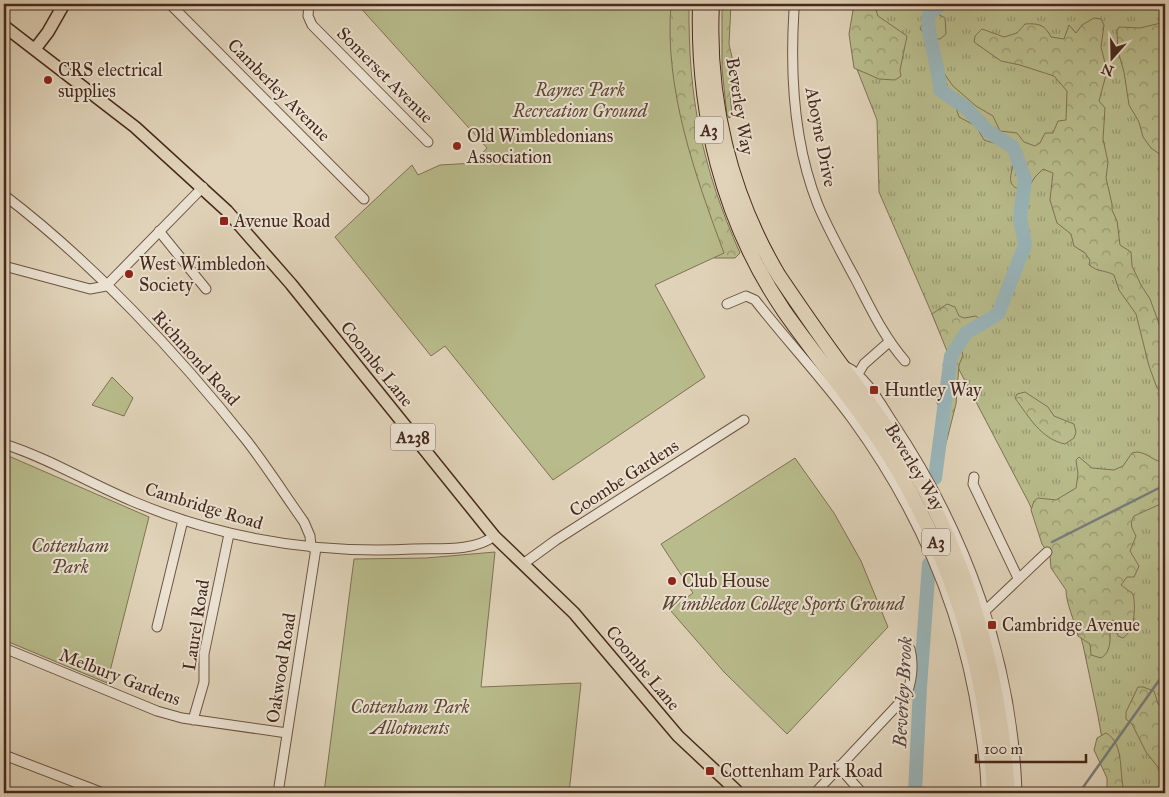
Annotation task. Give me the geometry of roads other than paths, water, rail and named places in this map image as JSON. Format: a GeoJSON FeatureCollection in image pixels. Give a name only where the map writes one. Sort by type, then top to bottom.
{"type":"FeatureCollection","features":[{"type":"Feature","properties":{"kind":"highway","name":"Beverley Way"},"geometry":{"type":"LineString","coordinates":[[700,4],[701,78],[714,157],[729,204],[762,275],[794,324],[877,438],[897,469],[936,541],[959,599],[974,654],[989,728],[994,793]]}},
{"type":"Feature","properties":{"kind":"highway","name":"Beverley Way"},"geometry":{"type":"LineString","coordinates":[[712,4],[713,58],[718,113],[722,137],[741,200],[761,246],[779,276],[909,462],[950,542],[977,616],[995,687],[1002,728],[1008,793]]}},
{"type":"Feature","properties":{"kind":"main road"},"geometry":{"type":"LineString","coordinates":[[35,49],[48,32],[64,4]]}},
{"type":"Feature","properties":{"kind":"main road","name":"Coombe Lane"},"geometry":{"type":"LineString","coordinates":[[4,26],[135,127],[203,186],[285,277],[494,536],[574,613],[678,736],[739,793]]}},
{"type":"Feature","properties":{"kind":"street","name":"Camberley Avenue"},"geometry":{"type":"LineString","coordinates":[[170,4],[364,199]]}},
{"type":"Feature","properties":{"kind":"street","name":"Somerset Avenue"},"geometry":{"type":"LineString","coordinates":[[309,4],[308,16],[312,25],[428,142]]}},
{"type":"Feature","properties":{"kind":"street","name":"Aboyne Drive"},"geometry":{"type":"LineString","coordinates":[[794,10],[792,41],[795,97],[811,184],[834,239],[889,342],[905,361]]}},
{"type":"Feature","properties":{"kind":"street"},"geometry":{"type":"LineString","coordinates":[[4,266],[90,289],[106,286],[203,186]]}},
{"type":"Feature","properties":{"kind":"street","name":"Richmond Road"},"geometry":{"type":"LineString","coordinates":[[4,195],[52,235],[172,353],[248,442],[304,522],[313,547]]}},
{"type":"Feature","properties":{"kind":"street"},"geometry":{"type":"LineString","coordinates":[[159,231],[206,289]]}},
{"type":"Feature","properties":{"kind":"street","name":"Beverley Way"},"geometry":{"type":"LineString","coordinates":[[727,304],[746,296],[755,300],[852,420],[882,462],[925,541],[960,634],[976,700],[986,793]]}},
{"type":"Feature","properties":{"kind":"street","name":"Beverley Way"},"geometry":{"type":"LineString","coordinates":[[794,324],[803,346],[802,357]]}},
{"type":"Feature","properties":{"kind":"street"},"geometry":{"type":"LineString","coordinates":[[858,374],[864,364],[889,342]]}},
{"type":"Feature","properties":{"kind":"street","name":"Beverley Way"},"geometry":{"type":"LineString","coordinates":[[840,364],[858,374],[926,474],[957,538],[985,611],[1007,700],[1017,793]]}},
{"type":"Feature","properties":{"kind":"street","name":"Coombe Gardens"},"geometry":{"type":"LineString","coordinates":[[523,564],[556,540],[744,420]]}},
{"type":"Feature","properties":{"kind":"street","name":"Cambridge Road"},"geometry":{"type":"LineString","coordinates":[[4,444],[48,461],[130,500],[183,520],[229,534],[313,547],[380,551],[479,544],[494,536]]}},
{"type":"Feature","properties":{"kind":"street"},"geometry":{"type":"LineString","coordinates":[[974,476],[973,484],[1018,578]]}},
{"type":"Feature","properties":{"kind":"street"},"geometry":{"type":"LineString","coordinates":[[157,627],[183,520]]}},
{"type":"Feature","properties":{"kind":"street","name":"Laurel Road"},"geometry":{"type":"LineString","coordinates":[[193,720],[204,682],[204,654],[229,534]]}},
{"type":"Feature","properties":{"kind":"street","name":"Oakwood Road"},"geometry":{"type":"LineString","coordinates":[[278,793],[313,547]]}},
{"type":"Feature","properties":{"kind":"street"},"geometry":{"type":"LineString","coordinates":[[985,611],[1047,552]]}},
{"type":"Feature","properties":{"kind":"street","name":"Melbury Gardens"},"geometry":{"type":"LineString","coordinates":[[4,648],[156,711],[193,720],[287,733]]}},
{"type":"Feature","properties":{"kind":"street"},"geometry":{"type":"LineString","coordinates":[[815,793],[838,766],[905,697],[910,688],[912,658],[910,650]]}},
{"type":"Feature","properties":{"kind":"street"},"geometry":{"type":"LineString","coordinates":[[4,754],[103,793]]}},
{"type":"Feature","properties":{"kind":"street"},"geometry":{"type":"LineString","coordinates":[[838,766],[862,793]]}},
{"type":"Feature","properties":{"kind":"waterway","name":"Beverley Brook"},"geometry":{"type":"LineString","coordinates":[[935,478],[951,356],[966,333],[998,314],[1025,245],[1020,218],[1025,179],[1013,147],[989,132],[965,107],[940,90],[928,20],[929,15],[941,4]]}},
{"type":"Feature","properties":{"kind":"waterway"},"geometry":{"type":"LineString","coordinates":[[1052,542],[1165,485]]}},
{"type":"Feature","properties":{"kind":"waterway","name":"Beverley Brook"},"geometry":{"type":"LineString","coordinates":[[915,793],[929,564]]}},
{"type":"Feature","properties":{"kind":"waterway"},"geometry":{"type":"LineString","coordinates":[[1079,793],[1165,672]]}},
{"type":"Feature","properties":{"kind":"place","name":"CRS electrical supplies"},"geometry":{"type":"Point","coordinates":[48,80]}},
{"type":"Feature","properties":{"kind":"place","name":"Old Wimbledonians Association"},"geometry":{"type":"Point","coordinates":[457,146]}},
{"type":"Feature","properties":{"kind":"place","name":"Avenue Road"},"geometry":{"type":"Point","coordinates":[224,221]}},
{"type":"Feature","properties":{"kind":"place","name":"West Wimbledon Society"},"geometry":{"type":"Point","coordinates":[129,274]}},
{"type":"Feature","properties":{"kind":"place","name":"Huntley Way"},"geometry":{"type":"Point","coordinates":[874,390]}},
{"type":"Feature","properties":{"kind":"place","name":"Club House"},"geometry":{"type":"Point","coordinates":[672,581]}},
{"type":"Feature","properties":{"kind":"place","name":"Cambridge Avenue"},"geometry":{"type":"Point","coordinates":[992,625]}},
{"type":"Feature","properties":{"kind":"place","name":"Cottenham Park Road"},"geometry":{"type":"Point","coordinates":[710,771]}},
{"type":"Feature","properties":{"kind":"park label","name":"Raynes Park Recreation Ground"},"geometry":{"type":"Point","coordinates":[580,100]}},
{"type":"Feature","properties":{"kind":"park label","name":"Cottenham Park"},"geometry":{"type":"Point","coordinates":[70,556]}},
{"type":"Feature","properties":{"kind":"park label","name":"Wimbledon College Sports Ground"},"geometry":{"type":"Point","coordinates":[783,604]}},
{"type":"Feature","properties":{"kind":"park label","name":"Cottenham Park Allotments"},"geometry":{"type":"Point","coordinates":[410,718]}}]}
